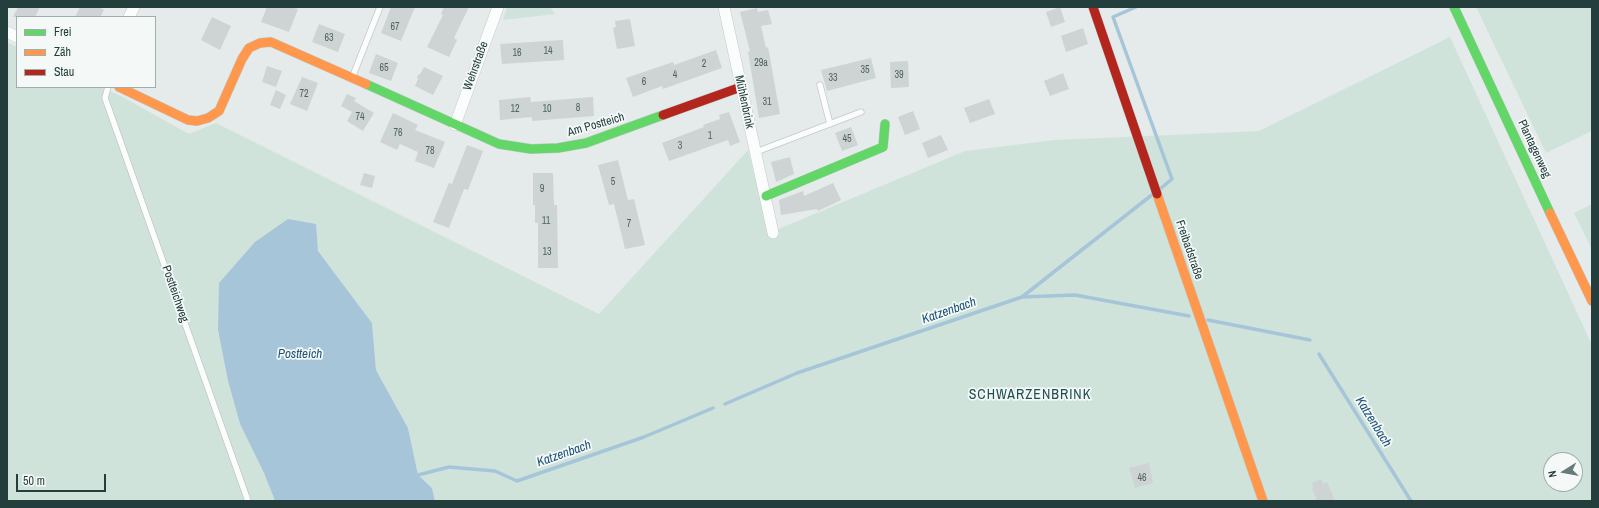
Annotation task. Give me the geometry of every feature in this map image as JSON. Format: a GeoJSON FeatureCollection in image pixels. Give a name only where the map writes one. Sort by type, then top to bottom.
{"type":"FeatureCollection","features":[{"type":"Feature","properties":{"kind":"street"},"geometry":{"type":"LineString","coordinates":[[130,16],[134,7]]}},
{"type":"Feature","properties":{"kind":"street","name":"Wehrstraße"},"geometry":{"type":"LineString","coordinates":[[455,125],[498,7]]}},
{"type":"Feature","properties":{"kind":"street","name":"Mühlenbrink"},"geometry":{"type":"LineString","coordinates":[[724,7],[766,196],[772,233]]}},
{"type":"Feature","properties":{"kind":"street","name":"Freibadstraße"},"geometry":{"type":"LineString","coordinates":[[1092,7],[1263,501]]}},
{"type":"Feature","properties":{"kind":"street","name":"Plantagenweg"},"geometry":{"type":"LineString","coordinates":[[1454,7],[1592,301]]}},
{"type":"Feature","properties":{"kind":"street"},"geometry":{"type":"LineString","coordinates":[[7,32],[16,36]]}},
{"type":"Feature","properties":{"kind":"street"},"geometry":{"type":"LineString","coordinates":[[121,88],[188,120],[197,121],[208,118],[218,110],[242,59],[250,48],[260,43],[271,42],[455,125]]}},
{"type":"Feature","properties":{"kind":"street","name":"Am Postteich"},"geometry":{"type":"LineString","coordinates":[[455,125],[499,144],[523,148],[558,148],[586,143],[741,87]]}},
{"type":"Feature","properties":{"kind":"street"},"geometry":{"type":"LineString","coordinates":[[766,196],[883,147],[885,124]]}},
{"type":"Feature","properties":{"kind":"lane"},"geometry":{"type":"LineString","coordinates":[[352,78],[380,7]]}},
{"type":"Feature","properties":{"kind":"lane"},"geometry":{"type":"LineString","coordinates":[[820,85],[830,124]]}},
{"type":"Feature","properties":{"kind":"lane","name":"Postteichweg"},"geometry":{"type":"LineString","coordinates":[[108,88],[105,98],[248,501]]}},
{"type":"Feature","properties":{"kind":"lane"},"geometry":{"type":"LineString","coordinates":[[756,152],[861,112]]}},
{"type":"Feature","properties":{"kind":"green space"},"geometry":{"type":"Polygon","coordinates":[[[507,7],[550,7],[555,14],[503,20],[507,7]]]}},
{"type":"Feature","properties":{"kind":"green space"},"geometry":{"type":"Polygon","coordinates":[[[1476,7],[1592,7],[1592,131],[1546,153],[1476,7]]]}},
{"type":"Feature","properties":{"kind":"green space"},"geometry":{"type":"Polygon","coordinates":[[[1450,37],[1592,345],[1592,501],[435,501],[432,488],[418,475],[408,428],[376,370],[372,323],[318,251],[315,224],[218,330],[228,381],[240,424],[264,473],[275,501],[7,501],[7,42],[16,46],[16,88],[102,88],[121,96],[189,134],[216,123],[599,314],[748,150],[769,233],[965,151],[1055,140],[1259,131],[1450,37]]]}},
{"type":"Feature","properties":{"kind":"green space"},"geometry":{"type":"Polygon","coordinates":[[[1592,204],[1592,250],[1574,213],[1592,204]]]}},
{"type":"Feature","properties":{"kind":"water","name":"Postteich"},"geometry":{"type":"Polygon","coordinates":[[[288,219],[316,224],[318,251],[372,323],[376,370],[408,428],[418,475],[432,488],[435,501],[275,501],[264,473],[240,424],[228,381],[218,330],[219,283],[255,242],[288,219]]]}},
{"type":"Feature","properties":{"kind":"building"},"geometry":{"type":"Polygon","coordinates":[[[18,7],[40,7],[36,16],[13,17],[18,7]]]}},
{"type":"Feature","properties":{"kind":"building"},"geometry":{"type":"Polygon","coordinates":[[[80,7],[99,7],[104,10],[101,16],[76,16],[80,7]]]}},
{"type":"Feature","properties":{"kind":"building"},"geometry":{"type":"Polygon","coordinates":[[[267,7],[292,7],[298,9],[289,32],[261,22],[267,7]]]}},
{"type":"Feature","properties":{"kind":"building"},"geometry":{"type":"Polygon","coordinates":[[[391,7],[415,7],[401,41],[381,33],[391,7]]]}},
{"type":"Feature","properties":{"kind":"building"},"geometry":{"type":"Polygon","coordinates":[[[444,7],[469,7],[454,38],[457,40],[449,57],[427,47],[443,15],[441,14],[444,7]]]}},
{"type":"Feature","properties":{"kind":"building"},"geometry":{"type":"Polygon","coordinates":[[[1060,7],[1065,22],[1051,27],[1046,12],[1060,7]]]}},
{"type":"Feature","properties":{"kind":"building"},"geometry":{"type":"Polygon","coordinates":[[[757,8],[758,12],[768,10],[772,24],[761,26],[766,48],[768,47],[780,114],[759,118],[748,52],[750,51],[740,12],[757,8]]]}},
{"type":"Feature","properties":{"kind":"building"},"geometry":{"type":"Polygon","coordinates":[[[212,17],[231,26],[220,50],[201,40],[212,17]]]}},
{"type":"Feature","properties":{"kind":"building"},"geometry":{"type":"Polygon","coordinates":[[[630,19],[635,46],[617,49],[613,28],[616,27],[615,21],[630,19]]]}},
{"type":"Feature","properties":{"kind":"building"},"geometry":{"type":"Polygon","coordinates":[[[319,24],[345,34],[338,52],[312,42],[319,24]]]}},
{"type":"Feature","properties":{"kind":"building"},"geometry":{"type":"Polygon","coordinates":[[[1083,28],[1088,44],[1066,52],[1061,36],[1083,28]]]}},
{"type":"Feature","properties":{"kind":"building"},"geometry":{"type":"Polygon","coordinates":[[[563,40],[564,60],[502,64],[500,44],[563,40]]]}},
{"type":"Feature","properties":{"kind":"building"},"geometry":{"type":"Polygon","coordinates":[[[716,50],[722,68],[663,89],[662,86],[633,97],[626,78],[673,62],[674,65],[716,50]]]}},
{"type":"Feature","properties":{"kind":"building"},"geometry":{"type":"Polygon","coordinates":[[[376,54],[398,63],[391,81],[369,73],[376,54]]]}},
{"type":"Feature","properties":{"kind":"building"},"geometry":{"type":"Polygon","coordinates":[[[871,58],[876,78],[827,91],[821,70],[871,58]]]}},
{"type":"Feature","properties":{"kind":"building"},"geometry":{"type":"Polygon","coordinates":[[[908,61],[909,87],[891,88],[890,62],[908,61]]]}},
{"type":"Feature","properties":{"kind":"building"},"geometry":{"type":"Polygon","coordinates":[[[267,66],[282,71],[276,87],[262,82],[267,66]]]}},
{"type":"Feature","properties":{"kind":"building"},"geometry":{"type":"Polygon","coordinates":[[[424,67],[443,76],[433,95],[415,86],[418,79],[417,76],[424,67]]]}},
{"type":"Feature","properties":{"kind":"building"},"geometry":{"type":"Polygon","coordinates":[[[1063,73],[1069,89],[1050,96],[1044,81],[1063,73]]]}},
{"type":"Feature","properties":{"kind":"building"},"geometry":{"type":"Polygon","coordinates":[[[302,77],[318,83],[307,111],[290,104],[302,77]]]}},
{"type":"Feature","properties":{"kind":"building"},"geometry":{"type":"Polygon","coordinates":[[[276,90],[286,95],[280,109],[270,105],[276,90]]]}},
{"type":"Feature","properties":{"kind":"building"},"geometry":{"type":"Polygon","coordinates":[[[347,94],[356,98],[354,101],[374,113],[363,131],[347,121],[352,112],[341,106],[347,94]]]}},
{"type":"Feature","properties":{"kind":"building"},"geometry":{"type":"Polygon","coordinates":[[[530,97],[531,102],[593,97],[594,116],[532,121],[532,117],[500,120],[499,100],[530,97]]]}},
{"type":"Feature","properties":{"kind":"building"},"geometry":{"type":"Polygon","coordinates":[[[989,99],[995,114],[970,123],[964,108],[989,99]]]}},
{"type":"Feature","properties":{"kind":"building"},"geometry":{"type":"Polygon","coordinates":[[[913,111],[920,129],[905,135],[898,117],[913,111]]]}},
{"type":"Feature","properties":{"kind":"building"},"geometry":{"type":"Polygon","coordinates":[[[729,112],[740,142],[730,146],[728,140],[669,161],[662,143],[704,127],[703,125],[720,119],[719,115],[729,112]]]}},
{"type":"Feature","properties":{"kind":"building"},"geometry":{"type":"Polygon","coordinates":[[[393,113],[418,125],[415,130],[445,142],[434,168],[415,161],[418,152],[400,144],[397,150],[380,142],[393,113]]]}},
{"type":"Feature","properties":{"kind":"building"},"geometry":{"type":"Polygon","coordinates":[[[851,127],[858,145],[842,151],[835,133],[851,127]]]}},
{"type":"Feature","properties":{"kind":"building"},"geometry":{"type":"Polygon","coordinates":[[[941,135],[948,150],[928,158],[922,143],[941,135]]]}},
{"type":"Feature","properties":{"kind":"building"},"geometry":{"type":"Polygon","coordinates":[[[467,145],[483,151],[468,190],[464,189],[449,228],[433,222],[449,183],[452,184],[467,145]]]}},
{"type":"Feature","properties":{"kind":"building"},"geometry":{"type":"Polygon","coordinates":[[[790,157],[794,174],[776,182],[771,162],[790,157]]]}},
{"type":"Feature","properties":{"kind":"building"},"geometry":{"type":"Polygon","coordinates":[[[618,160],[628,200],[634,199],[645,245],[625,249],[614,204],[609,205],[598,165],[618,160]]]}},
{"type":"Feature","properties":{"kind":"building"},"geometry":{"type":"Polygon","coordinates":[[[364,173],[375,176],[372,188],[360,185],[364,173]]]}},
{"type":"Feature","properties":{"kind":"building"},"geometry":{"type":"Polygon","coordinates":[[[533,173],[553,173],[554,205],[557,205],[558,268],[538,268],[538,223],[535,223],[535,205],[533,205],[533,173]]]}},
{"type":"Feature","properties":{"kind":"building"},"geometry":{"type":"Polygon","coordinates":[[[833,183],[841,200],[818,211],[817,209],[781,215],[779,200],[803,191],[804,196],[833,183]]]}},
{"type":"Feature","properties":{"kind":"building"},"geometry":{"type":"Polygon","coordinates":[[[1149,463],[1153,483],[1135,488],[1129,468],[1149,463]]]}},
{"type":"Feature","properties":{"kind":"building"},"geometry":{"type":"Polygon","coordinates":[[[1321,479],[1323,484],[1327,482],[1335,501],[1317,501],[1312,488],[1314,488],[1312,483],[1321,479]]]}},
{"type":"Feature","properties":{"kind":"waterway"},"geometry":{"type":"LineString","coordinates":[[1136,7],[1113,17],[1172,179],[1160,189]]}},
{"type":"Feature","properties":{"kind":"waterway"},"geometry":{"type":"LineString","coordinates":[[1022,297],[1153,194]]}},
{"type":"Feature","properties":{"kind":"waterway","name":"Katzenbach"},"geometry":{"type":"LineString","coordinates":[[725,404],[797,373],[1022,297],[1075,295],[1189,316]]}},
{"type":"Feature","properties":{"kind":"waterway","name":"Katzenbach"},"geometry":{"type":"LineString","coordinates":[[1208,320],[1310,340]]}},
{"type":"Feature","properties":{"kind":"waterway","name":"Katzenbach"},"geometry":{"type":"LineString","coordinates":[[1319,354],[1411,501]]}},
{"type":"Feature","properties":{"kind":"waterway","name":"Katzenbach"},"geometry":{"type":"LineString","coordinates":[[418,475],[449,467],[495,471],[517,481],[644,437],[713,408]]}},
{"type":"Feature","properties":{"kind":"traffic: fast"},"geometry":{"type":"LineString","coordinates":[[1454,7],[1550,213]]}},
{"type":"Feature","properties":{"kind":"traffic: fast"},"geometry":{"type":"LineString","coordinates":[[366,84],[499,144],[531,149],[558,148],[586,143],[663,115]]}},
{"type":"Feature","properties":{"kind":"traffic: fast"},"geometry":{"type":"LineString","coordinates":[[766,196],[883,147],[885,124]]}},
{"type":"Feature","properties":{"kind":"traffic: slow"},"geometry":{"type":"LineString","coordinates":[[121,88],[188,120],[197,121],[208,118],[219,111],[242,59],[249,48],[260,43],[271,42],[366,84]]}},
{"type":"Feature","properties":{"kind":"traffic: slow"},"geometry":{"type":"LineString","coordinates":[[1157,194],[1263,501]]}},
{"type":"Feature","properties":{"kind":"traffic: slow"},"geometry":{"type":"LineString","coordinates":[[1550,213],[1592,301]]}},
{"type":"Feature","properties":{"kind":"traffic: jam"},"geometry":{"type":"LineString","coordinates":[[1093,7],[1157,194]]}},
{"type":"Feature","properties":{"kind":"traffic: jam"},"geometry":{"type":"LineString","coordinates":[[663,115],[741,87]]}},
{"type":"Feature","properties":{"kind":"district","name":"SCHWARZENBRINK"},"geometry":{"type":"Point","coordinates":[1030,395]}}]}
